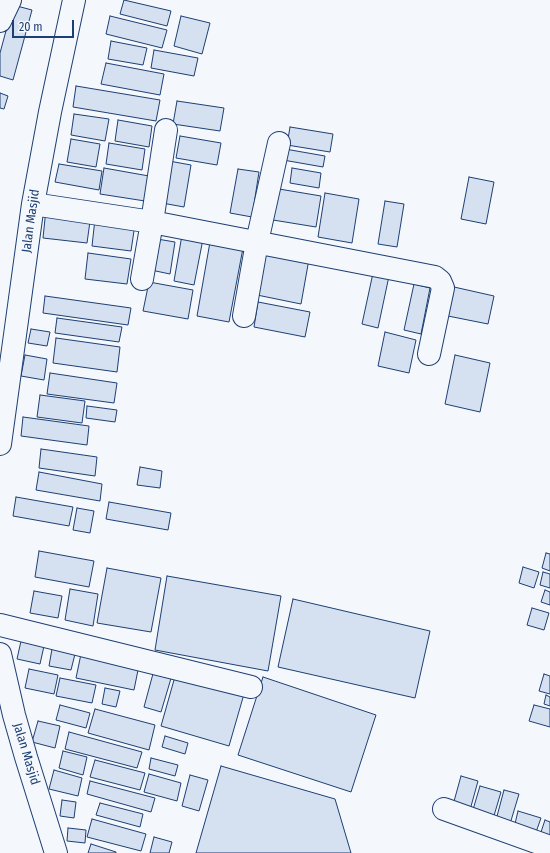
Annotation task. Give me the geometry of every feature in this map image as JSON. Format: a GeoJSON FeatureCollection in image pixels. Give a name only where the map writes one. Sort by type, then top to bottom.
{"type":"FeatureCollection","features":[{"type":"Feature","properties":{"kind":"street"},"geometry":{"type":"LineString","coordinates":[[0,21],[10,0]]}},
{"type":"Feature","properties":{"kind":"street","name":"Jalan Masjid"},"geometry":{"type":"LineString","coordinates":[[0,444],[34,204],[50,112],[74,0]]}},
{"type":"Feature","properties":{"kind":"street"},"geometry":{"type":"LineString","coordinates":[[142,278],[166,130]]}},
{"type":"Feature","properties":{"kind":"street"},"geometry":{"type":"LineString","coordinates":[[244,316],[257,242],[279,143]]}},
{"type":"Feature","properties":{"kind":"street"},"geometry":{"type":"LineString","coordinates":[[34,204],[152,222],[434,277],[440,281],[443,288],[429,354]]}},
{"type":"Feature","properties":{"kind":"street"},"geometry":{"type":"LineString","coordinates":[[0,625],[251,687]]}},
{"type":"Feature","properties":{"kind":"street","name":"Jalan Masjid"},"geometry":{"type":"LineString","coordinates":[[0,654],[14,715],[56,853]]}},
{"type":"Feature","properties":{"kind":"street"},"geometry":{"type":"LineString","coordinates":[[444,809],[550,847]]}},
{"type":"Feature","properties":{"kind":"building"},"geometry":{"type":"Polygon","coordinates":[[[124,0],[171,11],[167,26],[120,14],[124,0]]]}},
{"type":"Feature","properties":{"kind":"building"},"geometry":{"type":"Polygon","coordinates":[[[13,5],[32,10],[13,80],[0,76],[0,53],[13,5]]]}},
{"type":"Feature","properties":{"kind":"building"},"geometry":{"type":"Polygon","coordinates":[[[110,16],[167,30],[162,48],[106,34],[110,16]]]}},
{"type":"Feature","properties":{"kind":"building"},"geometry":{"type":"Polygon","coordinates":[[[181,16],[210,23],[202,54],[174,46],[181,16]]]}},
{"type":"Feature","properties":{"kind":"building"},"geometry":{"type":"Polygon","coordinates":[[[111,41],[147,48],[143,65],[108,59],[111,41]]]}},
{"type":"Feature","properties":{"kind":"building"},"geometry":{"type":"Polygon","coordinates":[[[154,50],[198,58],[194,76],[151,68],[154,50]]]}},
{"type":"Feature","properties":{"kind":"building"},"geometry":{"type":"Polygon","coordinates":[[[106,63],[164,74],[160,95],[101,84],[106,63]]]}},
{"type":"Feature","properties":{"kind":"building"},"geometry":{"type":"Polygon","coordinates":[[[76,86],[160,100],[156,121],[73,107],[76,86]]]}},
{"type":"Feature","properties":{"kind":"building"},"geometry":{"type":"Polygon","coordinates":[[[0,93],[8,96],[4,109],[0,108],[0,93]]]}},
{"type":"Feature","properties":{"kind":"building"},"geometry":{"type":"Polygon","coordinates":[[[177,101],[224,108],[220,131],[173,124],[177,101]]]}},
{"type":"Feature","properties":{"kind":"building"},"geometry":{"type":"Polygon","coordinates":[[[74,114],[109,119],[105,141],[71,135],[74,114]]]}},
{"type":"Feature","properties":{"kind":"building"},"geometry":{"type":"Polygon","coordinates":[[[118,120],[152,126],[149,147],[115,141],[118,120]]]}},
{"type":"Feature","properties":{"kind":"building"},"geometry":{"type":"Polygon","coordinates":[[[290,127],[333,134],[330,152],[287,145],[290,127]]]}},
{"type":"Feature","properties":{"kind":"building"},"geometry":{"type":"Polygon","coordinates":[[[180,136],[221,143],[217,165],[176,158],[180,136]]]}},
{"type":"Feature","properties":{"kind":"building"},"geometry":{"type":"Polygon","coordinates":[[[71,139],[100,144],[96,167],[67,162],[71,139]]]}},
{"type":"Feature","properties":{"kind":"building"},"geometry":{"type":"Polygon","coordinates":[[[109,143],[145,149],[142,170],[106,164],[109,143]]]}},
{"type":"Feature","properties":{"kind":"building"},"geometry":{"type":"Polygon","coordinates":[[[285,149],[325,156],[323,167],[283,160],[285,149]]]}},
{"type":"Feature","properties":{"kind":"building"},"geometry":{"type":"Polygon","coordinates":[[[169,161],[191,165],[184,207],[162,203],[169,161]]]}},
{"type":"Feature","properties":{"kind":"building"},"geometry":{"type":"Polygon","coordinates":[[[59,164],[102,171],[99,190],[55,182],[59,164]]]}},
{"type":"Feature","properties":{"kind":"building"},"geometry":{"type":"Polygon","coordinates":[[[104,168],[149,176],[145,201],[100,194],[104,168]]]}},
{"type":"Feature","properties":{"kind":"building"},"geometry":{"type":"Polygon","coordinates":[[[292,168],[321,173],[319,188],[290,183],[292,168]]]}},
{"type":"Feature","properties":{"kind":"building"},"geometry":{"type":"Polygon","coordinates":[[[238,169],[259,172],[252,217],[230,213],[238,169]]]}},
{"type":"Feature","properties":{"kind":"building"},"geometry":{"type":"Polygon","coordinates":[[[469,177],[494,182],[486,224],[461,219],[469,177]]]}},
{"type":"Feature","properties":{"kind":"building"},"geometry":{"type":"Polygon","coordinates":[[[279,189],[321,196],[316,227],[273,220],[279,189]]]}},
{"type":"Feature","properties":{"kind":"building"},"geometry":{"type":"Polygon","coordinates":[[[325,193],[359,199],[352,243],[318,237],[325,193]]]}},
{"type":"Feature","properties":{"kind":"building"},"geometry":{"type":"Polygon","coordinates":[[[385,201],[404,204],[397,247],[378,244],[385,201]]]}},
{"type":"Feature","properties":{"kind":"building"},"geometry":{"type":"Polygon","coordinates":[[[46,209],[91,214],[87,243],[43,238],[46,209]]]}},
{"type":"Feature","properties":{"kind":"building"},"geometry":{"type":"Polygon","coordinates":[[[95,219],[135,224],[131,251],[92,246],[95,219]]]}},
{"type":"Feature","properties":{"kind":"building"},"geometry":{"type":"Polygon","coordinates":[[[182,235],[203,239],[194,285],[174,281],[182,235]]]}},
{"type":"Feature","properties":{"kind":"building"},"geometry":{"type":"Polygon","coordinates":[[[157,239],[175,242],[170,274],[151,270],[157,239]]]}},
{"type":"Feature","properties":{"kind":"building"},"geometry":{"type":"Polygon","coordinates":[[[210,242],[243,248],[229,322],[197,316],[210,242]]]}},
{"type":"Feature","properties":{"kind":"building"},"geometry":{"type":"Polygon","coordinates":[[[265,251],[309,259],[301,304],[257,295],[265,251]]]}},
{"type":"Feature","properties":{"kind":"building"},"geometry":{"type":"Polygon","coordinates":[[[88,253],[131,259],[127,284],[85,279],[88,253]]]}},
{"type":"Feature","properties":{"kind":"building"},"geometry":{"type":"Polygon","coordinates":[[[373,273],[389,276],[378,328],[362,324],[373,273]]]}},
{"type":"Feature","properties":{"kind":"building"},"geometry":{"type":"Polygon","coordinates":[[[149,282],[193,290],[188,319],[143,311],[149,282]]]}},
{"type":"Feature","properties":{"kind":"building"},"geometry":{"type":"Polygon","coordinates":[[[414,284],[430,288],[421,334],[404,330],[414,284]]]}},
{"type":"Feature","properties":{"kind":"building"},"geometry":{"type":"Polygon","coordinates":[[[454,287],[494,296],[488,324],[448,316],[454,287]]]}},
{"type":"Feature","properties":{"kind":"building"},"geometry":{"type":"Polygon","coordinates":[[[45,296],[131,308],[128,325],[43,313],[45,296]]]}},
{"type":"Feature","properties":{"kind":"building"},"geometry":{"type":"Polygon","coordinates":[[[258,302],[310,312],[305,337],[254,327],[258,302]]]}},
{"type":"Feature","properties":{"kind":"building"},"geometry":{"type":"Polygon","coordinates":[[[57,318],[122,327],[119,342],[55,333],[57,318]]]}},
{"type":"Feature","properties":{"kind":"building"},"geometry":{"type":"Polygon","coordinates":[[[31,329],[50,332],[47,346],[28,343],[31,329]]]}},
{"type":"Feature","properties":{"kind":"building"},"geometry":{"type":"Polygon","coordinates":[[[385,332],[416,340],[409,373],[378,366],[385,332]]]}},
{"type":"Feature","properties":{"kind":"building"},"geometry":{"type":"Polygon","coordinates":[[[56,338],[120,347],[117,372],[53,363],[56,338]]]}},
{"type":"Feature","properties":{"kind":"building"},"geometry":{"type":"Polygon","coordinates":[[[25,355],[47,359],[44,380],[21,376],[25,355]]]}},
{"type":"Feature","properties":{"kind":"building"},"geometry":{"type":"Polygon","coordinates":[[[455,355],[490,363],[480,412],[445,404],[455,355]]]}},
{"type":"Feature","properties":{"kind":"building"},"geometry":{"type":"Polygon","coordinates":[[[50,373],[117,383],[114,403],[47,394],[50,373]]]}},
{"type":"Feature","properties":{"kind":"building"},"geometry":{"type":"Polygon","coordinates":[[[40,395],[85,401],[82,423],[37,417],[40,395]]]}},
{"type":"Feature","properties":{"kind":"building"},"geometry":{"type":"Polygon","coordinates":[[[87,406],[117,410],[115,422],[86,418],[87,406]]]}},
{"type":"Feature","properties":{"kind":"building"},"geometry":{"type":"Polygon","coordinates":[[[23,417],[89,426],[87,445],[21,436],[23,417]]]}},
{"type":"Feature","properties":{"kind":"building"},"geometry":{"type":"Polygon","coordinates":[[[41,449],[97,457],[95,476],[39,468],[41,449]]]}},
{"type":"Feature","properties":{"kind":"building"},"geometry":{"type":"Polygon","coordinates":[[[140,467],[162,471],[160,488],[137,485],[140,467]]]}},
{"type":"Feature","properties":{"kind":"building"},"geometry":{"type":"Polygon","coordinates":[[[39,472],[102,484],[100,501],[36,490],[39,472]]]}},
{"type":"Feature","properties":{"kind":"building"},"geometry":{"type":"Polygon","coordinates":[[[16,497],[73,507],[69,526],[13,516],[16,497]]]}},
{"type":"Feature","properties":{"kind":"building"},"geometry":{"type":"Polygon","coordinates":[[[109,502],[171,513],[168,530],[106,519],[109,502]]]}},
{"type":"Feature","properties":{"kind":"building"},"geometry":{"type":"Polygon","coordinates":[[[77,508],[94,511],[90,533],[73,530],[77,508]]]}},
{"type":"Feature","properties":{"kind":"building"},"geometry":{"type":"Polygon","coordinates":[[[39,551],[94,561],[89,587],[35,577],[39,551]]]}},
{"type":"Feature","properties":{"kind":"building"},"geometry":{"type":"Polygon","coordinates":[[[546,553],[550,554],[550,571],[542,568],[546,553]]]}},
{"type":"Feature","properties":{"kind":"building"},"geometry":{"type":"Polygon","coordinates":[[[523,567],[539,572],[534,588],[519,583],[523,567]]]}},
{"type":"Feature","properties":{"kind":"building"},"geometry":{"type":"Polygon","coordinates":[[[107,568],[161,578],[151,632],[97,623],[107,568]]]}},
{"type":"Feature","properties":{"kind":"building"},"geometry":{"type":"Polygon","coordinates":[[[543,572],[550,574],[550,588],[540,585],[543,572]]]}},
{"type":"Feature","properties":{"kind":"building"},"geometry":{"type":"Polygon","coordinates":[[[167,576],[281,596],[268,671],[155,650],[167,576]]]}},
{"type":"Feature","properties":{"kind":"building"},"geometry":{"type":"Polygon","coordinates":[[[70,589],[98,594],[93,626],[65,620],[70,589]]]}},
{"type":"Feature","properties":{"kind":"building"},"geometry":{"type":"Polygon","coordinates":[[[545,590],[550,592],[550,605],[541,602],[545,590]]]}},
{"type":"Feature","properties":{"kind":"building"},"geometry":{"type":"Polygon","coordinates":[[[34,591],[62,596],[58,618],[30,613],[34,591]]]}},
{"type":"Feature","properties":{"kind":"building"},"geometry":{"type":"Polygon","coordinates":[[[293,599],[430,631],[415,698],[278,667],[293,599]]]}},
{"type":"Feature","properties":{"kind":"building"},"geometry":{"type":"Polygon","coordinates":[[[532,608],[549,613],[544,630],[527,625],[532,608]]]}},
{"type":"Feature","properties":{"kind":"building"},"geometry":{"type":"Polygon","coordinates":[[[21,641],[44,646],[40,664],[17,659],[21,641]]]}},
{"type":"Feature","properties":{"kind":"building"},"geometry":{"type":"Polygon","coordinates":[[[52,649],[75,654],[71,670],[49,666],[52,649]]]}},
{"type":"Feature","properties":{"kind":"building"},"geometry":{"type":"Polygon","coordinates":[[[81,654],[139,665],[134,690],[76,678],[81,654]]]}},
{"type":"Feature","properties":{"kind":"building"},"geometry":{"type":"Polygon","coordinates":[[[29,669],[58,675],[54,694],[25,688],[29,669]]]}},
{"type":"Feature","properties":{"kind":"building"},"geometry":{"type":"Polygon","coordinates":[[[154,670],[172,675],[161,712],[144,707],[154,670]]]}},
{"type":"Feature","properties":{"kind":"building"},"geometry":{"type":"Polygon","coordinates":[[[176,673],[244,694],[229,746],[161,726],[176,673]]]}},
{"type":"Feature","properties":{"kind":"building"},"geometry":{"type":"Polygon","coordinates":[[[544,674],[550,676],[550,694],[539,691],[544,674]]]}},
{"type":"Feature","properties":{"kind":"building"},"geometry":{"type":"Polygon","coordinates":[[[263,677],[376,715],[351,792],[238,755],[263,677]]]}},
{"type":"Feature","properties":{"kind":"building"},"geometry":{"type":"Polygon","coordinates":[[[60,678],[96,685],[92,703],[56,696],[60,678]]]}},
{"type":"Feature","properties":{"kind":"building"},"geometry":{"type":"Polygon","coordinates":[[[105,688],[120,691],[116,707],[102,704],[105,688]]]}},
{"type":"Feature","properties":{"kind":"building"},"geometry":{"type":"Polygon","coordinates":[[[546,695],[550,697],[550,706],[544,704],[546,695]]]}},
{"type":"Feature","properties":{"kind":"building"},"geometry":{"type":"Polygon","coordinates":[[[60,705],[90,713],[86,728],[56,720],[60,705]]]}},
{"type":"Feature","properties":{"kind":"building"},"geometry":{"type":"Polygon","coordinates":[[[534,705],[550,709],[550,727],[529,721],[534,705]]]}},
{"type":"Feature","properties":{"kind":"building"},"geometry":{"type":"Polygon","coordinates":[[[95,709],[155,725],[149,750],[88,733],[95,709]]]}},
{"type":"Feature","properties":{"kind":"building"},"geometry":{"type":"Polygon","coordinates":[[[38,721],[60,726],[55,748],[32,742],[38,721]]]}},
{"type":"Feature","properties":{"kind":"building"},"geometry":{"type":"Polygon","coordinates":[[[69,732],[142,752],[137,768],[65,749],[69,732]]]}},
{"type":"Feature","properties":{"kind":"building"},"geometry":{"type":"Polygon","coordinates":[[[165,736],[188,743],[185,754],[162,747],[165,736]]]}},
{"type":"Feature","properties":{"kind":"building"},"geometry":{"type":"Polygon","coordinates":[[[63,751],[87,757],[83,775],[59,768],[63,751]]]}},
{"type":"Feature","properties":{"kind":"building"},"geometry":{"type":"Polygon","coordinates":[[[151,758],[178,765],[175,776],[149,769],[151,758]]]}},
{"type":"Feature","properties":{"kind":"building"},"geometry":{"type":"Polygon","coordinates":[[[95,760],[145,773],[140,790],[90,777],[95,760]]]}},
{"type":"Feature","properties":{"kind":"building"},"geometry":{"type":"Polygon","coordinates":[[[221,766],[335,799],[351,853],[196,853],[221,766]]]}},
{"type":"Feature","properties":{"kind":"building"},"geometry":{"type":"Polygon","coordinates":[[[54,770],[82,778],[78,796],[49,789],[54,770]]]}},
{"type":"Feature","properties":{"kind":"building"},"geometry":{"type":"Polygon","coordinates":[[[149,774],[181,783],[177,801],[144,792],[149,774]]]}},
{"type":"Feature","properties":{"kind":"building"},"geometry":{"type":"Polygon","coordinates":[[[190,775],[208,780],[199,811],[182,806],[190,775]]]}},
{"type":"Feature","properties":{"kind":"building"},"geometry":{"type":"Polygon","coordinates":[[[461,776],[478,781],[470,810],[453,805],[461,776]]]}},
{"type":"Feature","properties":{"kind":"building"},"geometry":{"type":"Polygon","coordinates":[[[90,781],[155,798],[151,812],[87,794],[90,781]]]}},
{"type":"Feature","properties":{"kind":"building"},"geometry":{"type":"Polygon","coordinates":[[[480,786],[501,792],[493,819],[472,813],[480,786]]]}},
{"type":"Feature","properties":{"kind":"building"},"geometry":{"type":"Polygon","coordinates":[[[504,790],[519,794],[510,824],[496,820],[504,790]]]}},
{"type":"Feature","properties":{"kind":"building"},"geometry":{"type":"Polygon","coordinates":[[[62,800],[76,802],[74,818],[60,816],[62,800]]]}},
{"type":"Feature","properties":{"kind":"building"},"geometry":{"type":"Polygon","coordinates":[[[100,803],[143,814],[140,827],[96,815],[100,803]]]}},
{"type":"Feature","properties":{"kind":"building"},"geometry":{"type":"Polygon","coordinates":[[[518,811],[541,818],[535,835],[514,828],[518,811]]]}},
{"type":"Feature","properties":{"kind":"building"},"geometry":{"type":"Polygon","coordinates":[[[92,819],[146,834],[141,851],[87,837],[92,819]]]}},
{"type":"Feature","properties":{"kind":"building"},"geometry":{"type":"Polygon","coordinates":[[[545,820],[550,822],[550,838],[540,835],[545,820]]]}},
{"type":"Feature","properties":{"kind":"building"},"geometry":{"type":"Polygon","coordinates":[[[68,828],[86,830],[85,843],[67,841],[68,828]]]}},
{"type":"Feature","properties":{"kind":"building"},"geometry":{"type":"Polygon","coordinates":[[[154,837],[172,842],[169,853],[150,853],[154,837]]]}},
{"type":"Feature","properties":{"kind":"building"},"geometry":{"type":"Polygon","coordinates":[[[91,844],[116,852],[116,853],[88,853],[91,844]]]}}]}
